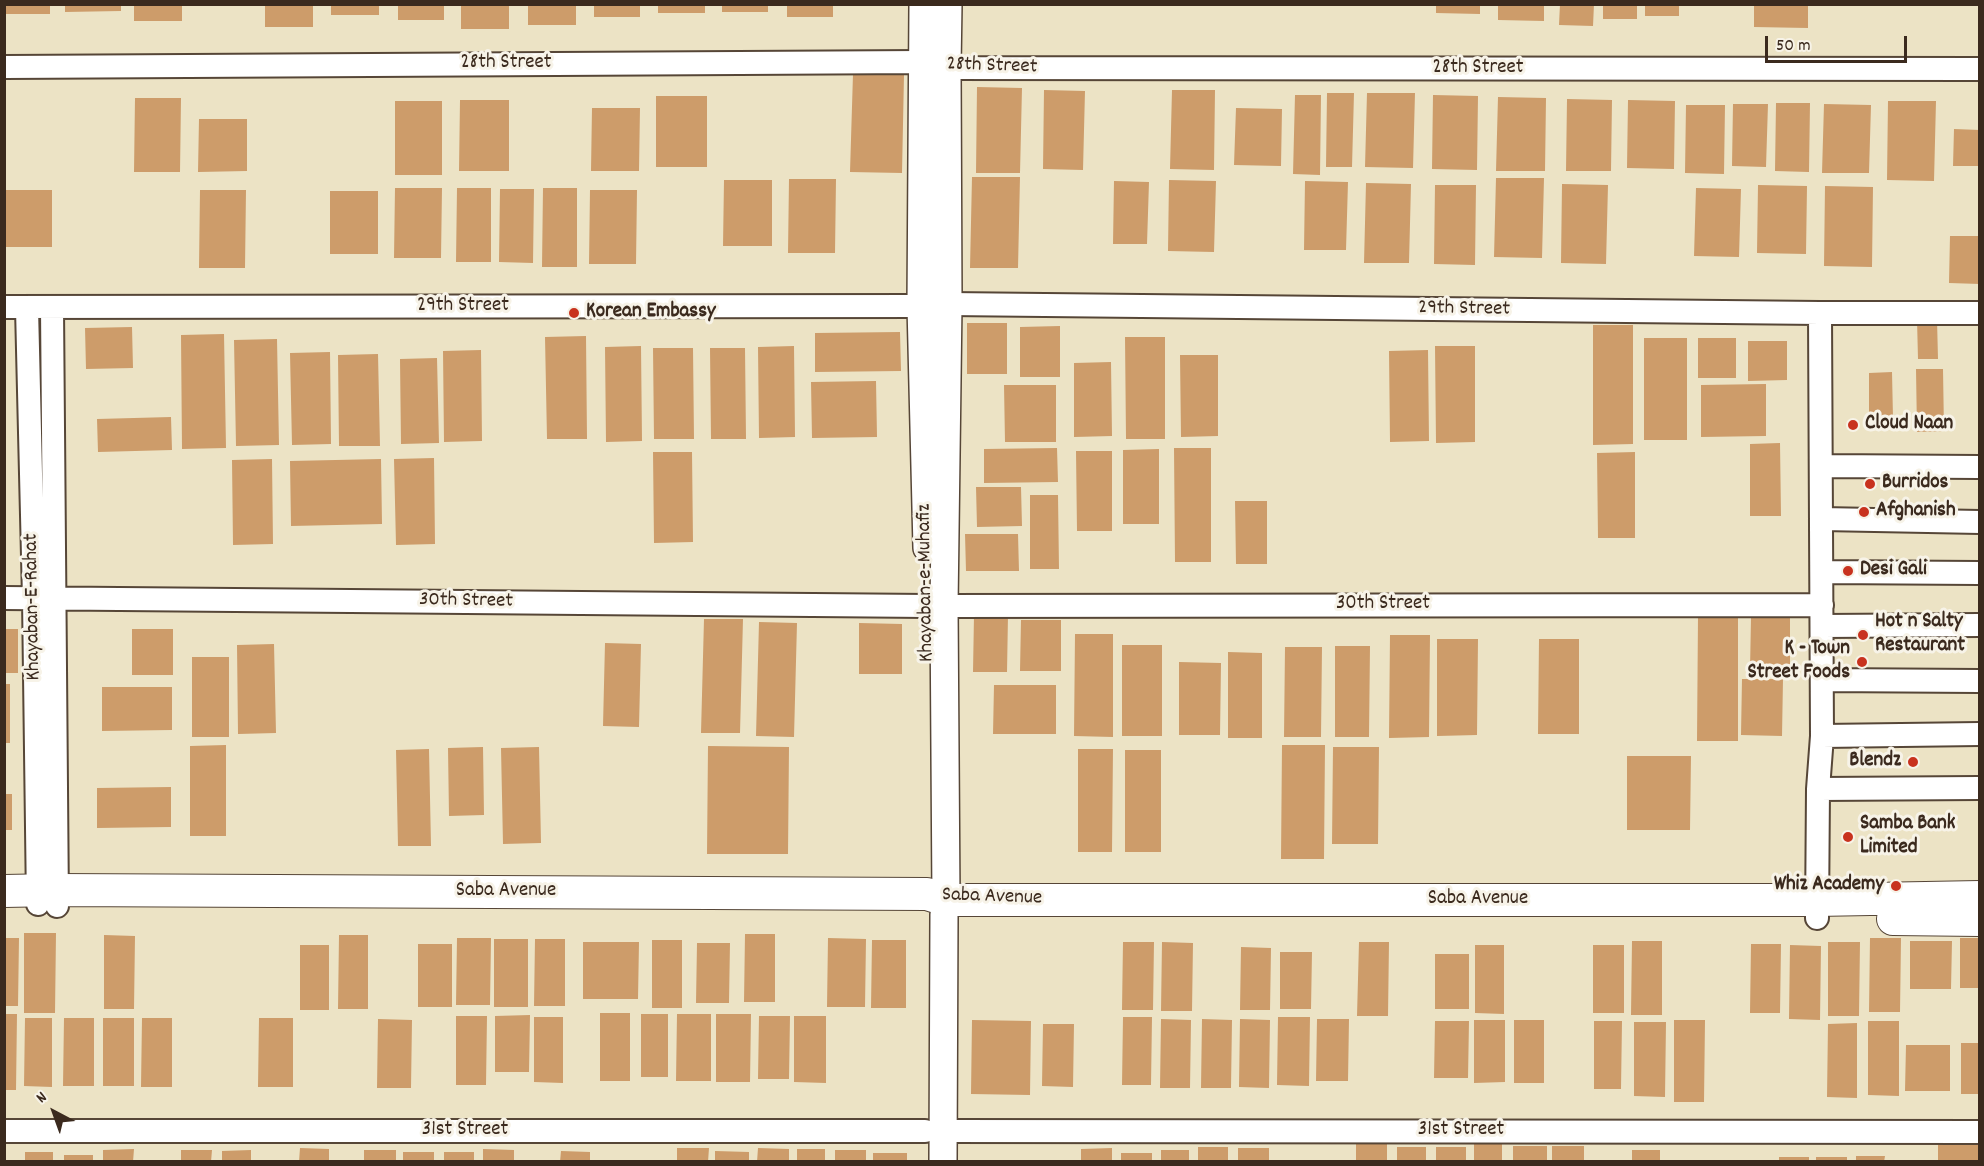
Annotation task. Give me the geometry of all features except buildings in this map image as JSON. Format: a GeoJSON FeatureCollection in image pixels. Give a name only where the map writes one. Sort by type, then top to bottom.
{"type":"FeatureCollection","features":[{"type":"Feature","properties":{"kind":"main road","name":"Saba Avenue"},"geometry":{"type":"LineString","coordinates":[[4,891],[47,898],[1816,909],[1980,920]]}},
{"type":"Feature","properties":{"kind":"main road","name":"Saba Avenue"},"geometry":{"type":"LineString","coordinates":[[1816,909],[1980,897]]}},
{"type":"Feature","properties":{"kind":"main road","name":"Saba Avenue"},"geometry":{"type":"LineString","coordinates":[[4,906],[47,898]]}},
{"type":"Feature","properties":{"kind":"street","name":"Khayaban-e-Muhafiz"},"geometry":{"type":"LineString","coordinates":[[923,4],[934,65],[948,304],[936,606],[934,1131],[925,1161]]}},
{"type":"Feature","properties":{"kind":"street","name":"Khayaban-e-Muhafiz"},"geometry":{"type":"LineString","coordinates":[[936,606],[921,306],[934,65],[948,4]]}},
{"type":"Feature","properties":{"kind":"street","name":"28th Street"},"geometry":{"type":"LineString","coordinates":[[4,67],[934,65],[1980,69]]}},
{"type":"Feature","properties":{"kind":"street","name":"29th Street"},"geometry":{"type":"LineString","coordinates":[[948,304],[1980,313]]}},
{"type":"Feature","properties":{"kind":"street","name":"29th Street"},"geometry":{"type":"LineString","coordinates":[[4,307],[921,306]]}},
{"type":"Feature","properties":{"kind":"street","name":"Khayaban-E-Rahat"},"geometry":{"type":"LineString","coordinates":[[27,308],[44,598]]}},
{"type":"Feature","properties":{"kind":"street","name":"Khayaban-E-Rahat"},"geometry":{"type":"LineString","coordinates":[[47,898],[44,598],[52,308]]}},
{"type":"Feature","properties":{"kind":"street"},"geometry":{"type":"LineString","coordinates":[[1816,909],[1818,789],[1822,736],[1820,313]]}},
{"type":"Feature","properties":{"kind":"street"},"geometry":{"type":"LineString","coordinates":[[1822,466],[1980,466]]}},
{"type":"Feature","properties":{"kind":"street"},"geometry":{"type":"LineString","coordinates":[[1822,519],[1980,522]]}},
{"type":"Feature","properties":{"kind":"street"},"geometry":{"type":"LineString","coordinates":[[1822,572],[1980,573]]}},
{"type":"Feature","properties":{"kind":"street","name":"30th Street"},"geometry":{"type":"LineString","coordinates":[[4,598],[1822,615],[1980,625]]}},
{"type":"Feature","properties":{"kind":"street"},"geometry":{"type":"LineString","coordinates":[[1822,680],[1980,681]]}},
{"type":"Feature","properties":{"kind":"street"},"geometry":{"type":"LineString","coordinates":[[1822,736],[1980,734]]}},
{"type":"Feature","properties":{"kind":"street"},"geometry":{"type":"LineString","coordinates":[[1818,789],[1980,788]]}},
{"type":"Feature","properties":{"kind":"street","name":"31st Street"},"geometry":{"type":"LineString","coordinates":[[4,1131],[1980,1132]]}},
{"type":"Feature","properties":{"kind":"street","name":"Khayaban-e-Muhafiz"},"geometry":{"type":"LineString","coordinates":[[934,1131],[943,1161]]}},
{"type":"Feature","properties":{"kind":"place","name":"Korean Embassy"},"geometry":{"type":"Point","coordinates":[574,313]}},
{"type":"Feature","properties":{"kind":"place","name":"Cloud Naan"},"geometry":{"type":"Point","coordinates":[1853,425]}},
{"type":"Feature","properties":{"kind":"place","name":"Burridos"},"geometry":{"type":"Point","coordinates":[1870,484]}},
{"type":"Feature","properties":{"kind":"place","name":"Afghanish"},"geometry":{"type":"Point","coordinates":[1864,512]}},
{"type":"Feature","properties":{"kind":"place","name":"Desi Gali"},"geometry":{"type":"Point","coordinates":[1848,571]}},
{"type":"Feature","properties":{"kind":"place","name":"Hot n Salty Restaurant"},"geometry":{"type":"Point","coordinates":[1863,635]}},
{"type":"Feature","properties":{"kind":"place","name":"K - Town Street Foods"},"geometry":{"type":"Point","coordinates":[1862,662]}},
{"type":"Feature","properties":{"kind":"place","name":"Blendz"},"geometry":{"type":"Point","coordinates":[1913,762]}},
{"type":"Feature","properties":{"kind":"place","name":"Samba Bank Limited"},"geometry":{"type":"Point","coordinates":[1848,837]}},
{"type":"Feature","properties":{"kind":"place","name":"Whiz Academy"},"geometry":{"type":"Point","coordinates":[1896,886]}}]}
